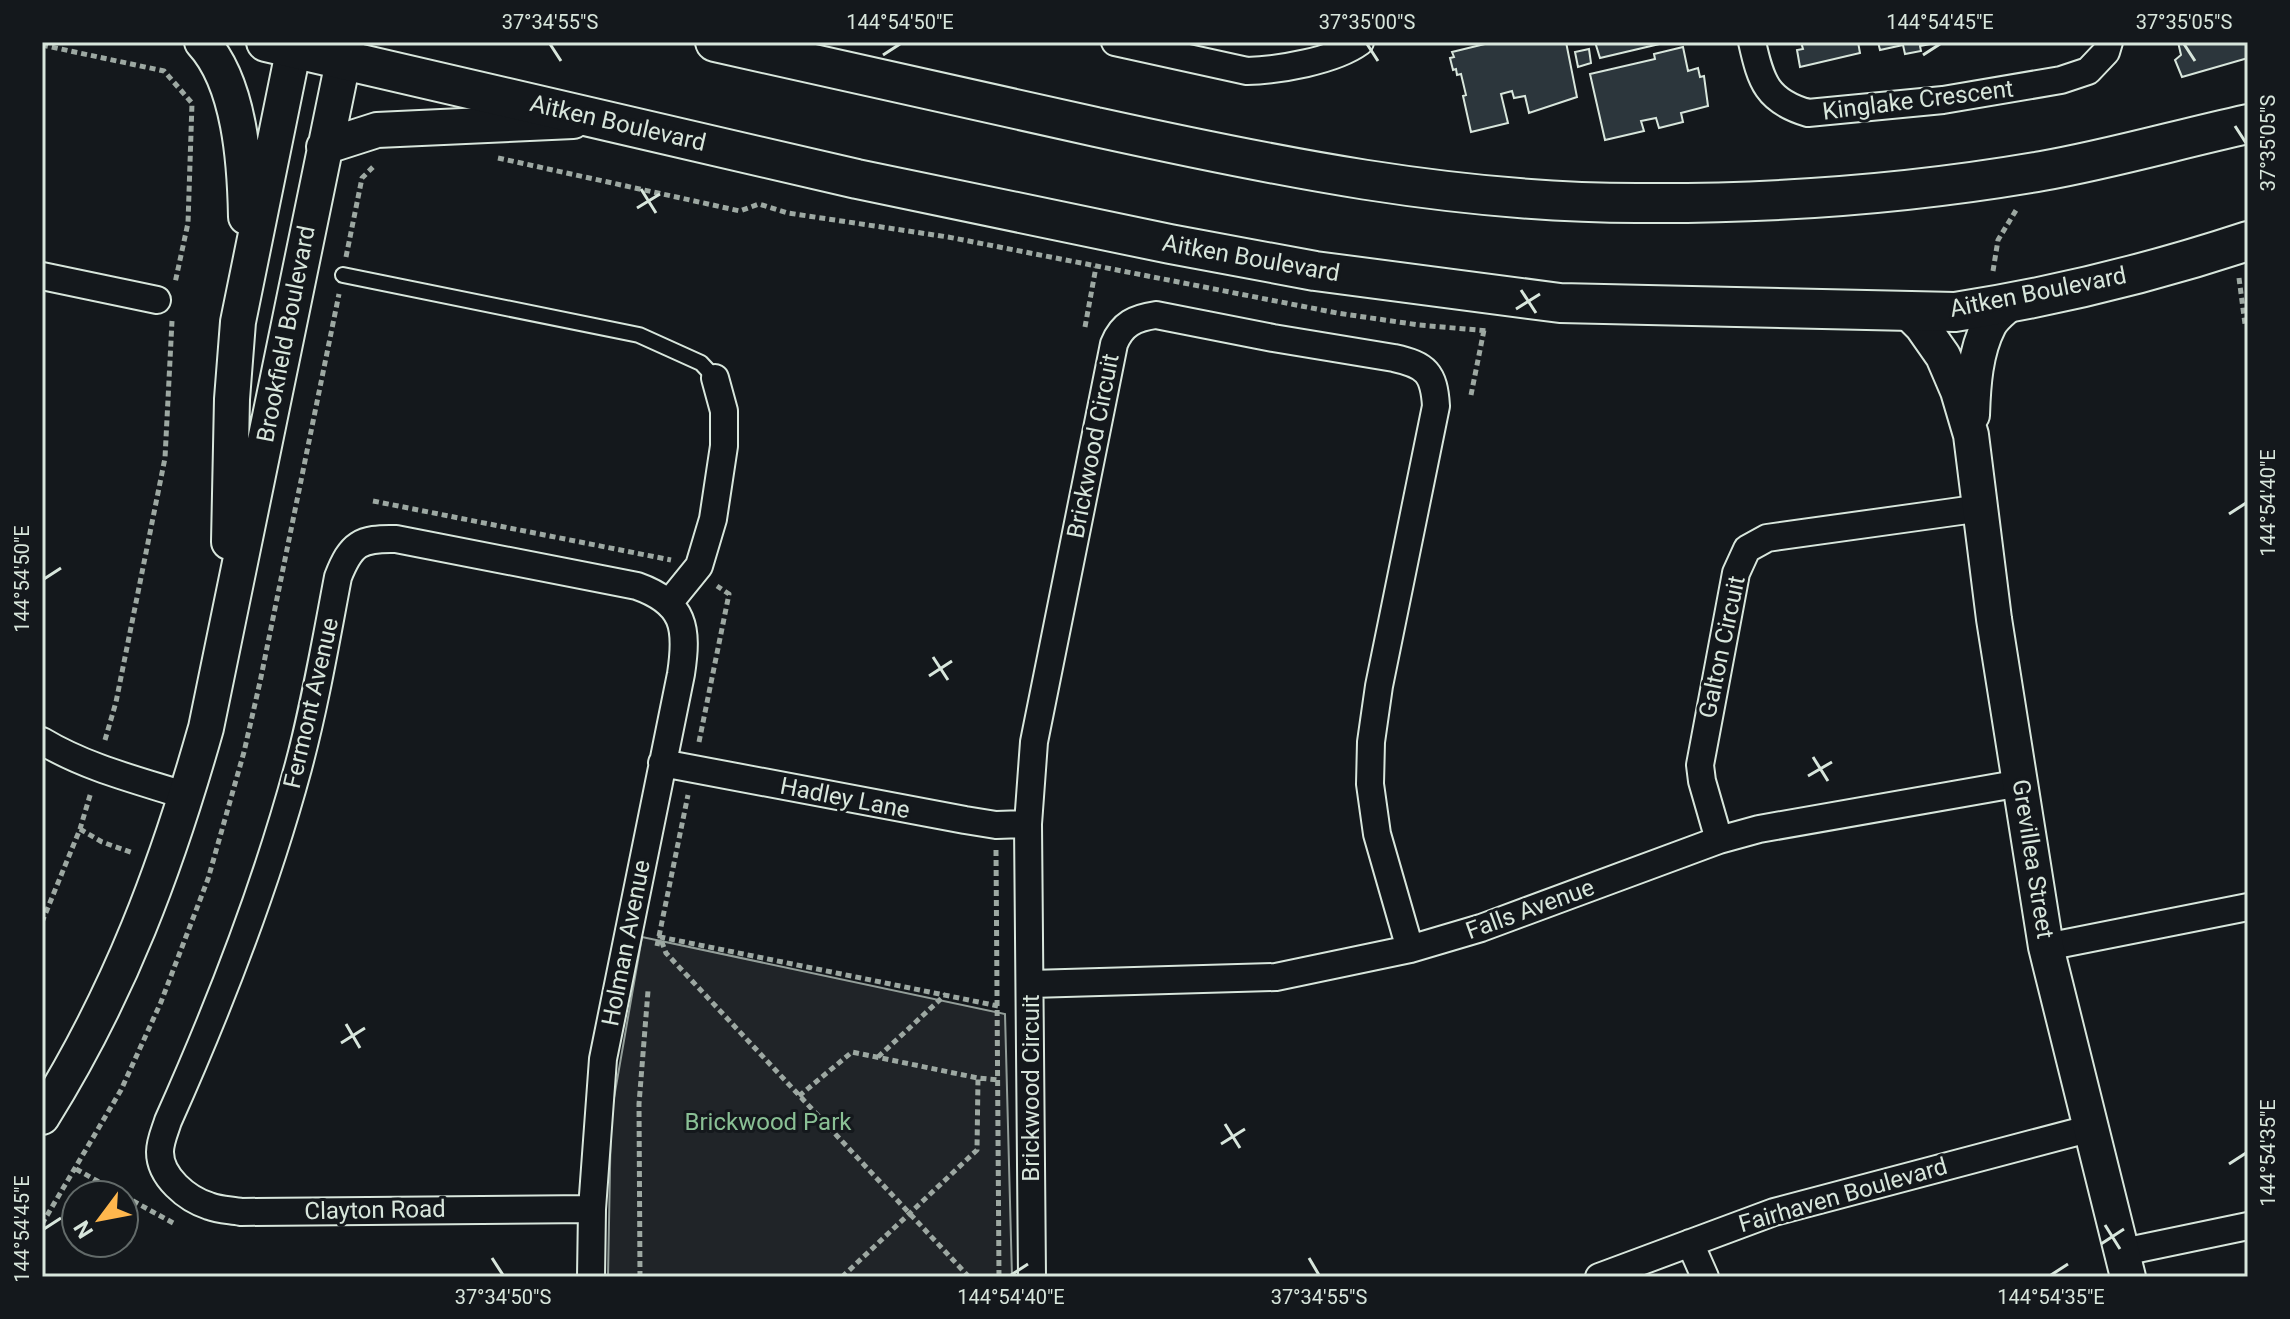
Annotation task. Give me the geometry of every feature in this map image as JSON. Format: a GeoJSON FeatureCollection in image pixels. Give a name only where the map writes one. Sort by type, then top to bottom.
{"type":"FeatureCollection","features":[{"type":"Feature","properties":{"kind":"main road"},"geometry":{"type":"LineString","coordinates":[[715,42],[1239,158],[1331,176],[1493,197],[1635,203],[1797,199],[1889,192],[2042,171],[2248,124]]}},
{"type":"Feature","properties":{"kind":"main road","name":"Aitken Boulevard"},"geometry":{"type":"LineString","coordinates":[[285,44],[345,51],[610,121],[889,186],[1170,244],[1330,273],[1560,303],[1955,312],[2188,261],[2248,241]]}},
{"type":"Feature","properties":{"kind":"street"},"geometry":{"type":"LineString","coordinates":[[202,42],[224,74],[237,126],[245,177],[247,277]]}},
{"type":"Feature","properties":{"kind":"street"},"geometry":{"type":"LineString","coordinates":[[1115,42],[1247,71],[1332,56],[1360,42]]}},
{"type":"Feature","properties":{"kind":"street","name":"Kinglake Crescent"},"geometry":{"type":"LineString","coordinates":[[1752,42],[1768,90],[1776,100],[1808,113],[1943,100],[2061,80],[2088,71],[2106,52],[2109,42]]}},
{"type":"Feature","properties":{"kind":"street","name":"Brookfield Boulevard"},"geometry":{"type":"LineString","coordinates":[[227,626],[232,399],[238,322],[285,44]]}},
{"type":"Feature","properties":{"kind":"street","name":"Brookfield Boulevard"},"geometry":{"type":"LineString","coordinates":[[42,1117],[100,1017],[137,937],[187,796],[206,728],[345,51]]}},
{"type":"Feature","properties":{"kind":"street"},"geometry":{"type":"LineString","coordinates":[[324,147],[377,130],[540,121],[610,121]]}},
{"type":"Feature","properties":{"kind":"street"},"geometry":{"type":"LineString","coordinates":[[42,276],[168,301]]}},
{"type":"Feature","properties":{"kind":"street"},"geometry":{"type":"LineString","coordinates":[[1971,435],[1973,385],[1978,359],[1989,325],[2012,301]]}},
{"type":"Feature","properties":{"kind":"street"},"geometry":{"type":"LineString","coordinates":[[1908,312],[1943,356],[1958,391],[1971,435]]}},
{"type":"Feature","properties":{"kind":"street","name":"Brickwood Circuit"},"geometry":{"type":"LineString","coordinates":[[1032,1277],[1028,824],[1034,742],[1110,359],[1118,333],[1141,317],[1156,315],[1413,362],[1431,376],[1436,406],[1379,686],[1371,742],[1370,784],[1377,834],[1410,949]]}},
{"type":"Feature","properties":{"kind":"street"},"geometry":{"type":"LineString","coordinates":[[673,608],[699,566],[713,519],[724,446],[724,411],[715,378]]}},
{"type":"Feature","properties":{"kind":"street","name":"Grevillea Street"},"geometry":{"type":"LineString","coordinates":[[1971,435],[1994,619],[2046,947],[2125,1265]]}},
{"type":"Feature","properties":{"kind":"street","name":"Galton Circuit"},"geometry":{"type":"LineString","coordinates":[[1719,840],[1702,781],[1702,744],[1736,573],[1747,549],[1767,538],[1982,508]]}},
{"type":"Feature","properties":{"kind":"street","name":"Fermont Avenue"},"geometry":{"type":"LineString","coordinates":[[169,1178],[162,1167],[161,1143],[246,937],[271,864],[299,764],[338,577],[346,557],[355,546],[378,538],[396,539],[637,586],[656,593],[673,608]]}},
{"type":"Feature","properties":{"kind":"street","name":"Holman Avenue"},"geometry":{"type":"LineString","coordinates":[[591,1277],[592,1209],[603,1059],[685,645],[683,628],[673,608]]}},
{"type":"Feature","properties":{"kind":"street"},"geometry":{"type":"LineString","coordinates":[[42,741],[97,769],[187,796]]}},
{"type":"Feature","properties":{"kind":"street","name":"Hadley Lane"},"geometry":{"type":"LineString","coordinates":[[662,763],[996,825],[1028,824]]}},
{"type":"Feature","properties":{"kind":"street","name":"Falls Avenue"},"geometry":{"type":"LineString","coordinates":[[1031,984],[1276,977],[1410,949],[1481,928],[1719,840],[1816,818],[2021,783]]}},
{"type":"Feature","properties":{"kind":"street"},"geometry":{"type":"LineString","coordinates":[[2046,947],[2248,907]]}},
{"type":"Feature","properties":{"kind":"street","name":"Fairhaven Boulevard"},"geometry":{"type":"LineString","coordinates":[[1599,1277],[1774,1212],[2092,1128]]}},
{"type":"Feature","properties":{"kind":"street","name":"Clayton Road"},"geometry":{"type":"LineString","coordinates":[[169,1178],[186,1194],[209,1206],[241,1212],[592,1209]]}},
{"type":"Feature","properties":{"kind":"street"},"geometry":{"type":"LineString","coordinates":[[2125,1265],[2248,1226]]}},
{"type":"Feature","properties":{"kind":"street"},"geometry":{"type":"LineString","coordinates":[[1690,1243],[1705,1277]]}},
{"type":"Feature","properties":{"kind":"lane"},"geometry":{"type":"LineString","coordinates":[[343,275],[639,335],[701,363],[715,378]]}},
{"type":"Feature","properties":{"kind":"path"},"geometry":{"type":"LineString","coordinates":[[42,45],[164,71],[192,103],[188,223],[168,301],[165,458],[116,702],[80,829],[42,922]]}},
{"type":"Feature","properties":{"kind":"path"},"geometry":{"type":"LineString","coordinates":[[493,157],[740,211],[759,204],[788,213],[948,237],[1337,313],[1499,332]]}},
{"type":"Feature","properties":{"kind":"path"},"geometry":{"type":"LineString","coordinates":[[42,1224],[121,1090],[161,1002],[208,879],[225,825],[260,682],[362,178],[378,163]]}},
{"type":"Feature","properties":{"kind":"path"},"geometry":{"type":"LineString","coordinates":[[1085,327],[1096,267]]}},
{"type":"Feature","properties":{"kind":"path"},"geometry":{"type":"LineString","coordinates":[[2239,278],[2245,324]]}},
{"type":"Feature","properties":{"kind":"path"},"geometry":{"type":"LineString","coordinates":[[1471,395],[1484,330]]}},
{"type":"Feature","properties":{"kind":"path"},"geometry":{"type":"LineString","coordinates":[[996,825],[999,1277]]}},
{"type":"Feature","properties":{"kind":"path"},"geometry":{"type":"LineString","coordinates":[[969,1277],[666,953],[660,937],[998,1006]]}},
{"type":"Feature","properties":{"kind":"path"},"geometry":{"type":"LineString","coordinates":[[878,1058],[946,994]]}},
{"type":"Feature","properties":{"kind":"path"},"geometry":{"type":"LineString","coordinates":[[799,1096],[852,1052],[998,1080]]}},
{"type":"Feature","properties":{"kind":"path"},"geometry":{"type":"LineString","coordinates":[[842,1277],[977,1150],[978,1078]]}},
{"type":"Feature","properties":{"kind":"path"},"geometry":{"type":"LineString","coordinates":[[76,1169],[93,1179]]}},
{"type":"Feature","properties":{"kind":"path"},"geometry":{"type":"LineString","coordinates":[[140,1205],[175,1224]]}},
{"type":"Feature","properties":{"kind":"green space","name":"Brickwood Park"},"geometry":{"type":"Polygon","coordinates":[[[642,937],[1005,1014],[1012,1277],[608,1277],[611,1115],[642,937]]]}},
{"type":"Feature","properties":{"kind":"building"},"geometry":{"type":"Polygon","coordinates":[[[1493,42],[1566,42],[1577,97],[1529,113],[1525,96],[1514,98],[1512,91],[1501,94],[1508,123],[1471,132],[1461,74],[1457,75],[1456,69],[1453,70],[1450,58],[1454,57],[1452,52],[1493,42]]]}},
{"type":"Feature","properties":{"kind":"building"},"geometry":{"type":"Polygon","coordinates":[[[1595,42],[1668,42],[1600,58],[1595,42]]]}},
{"type":"Feature","properties":{"kind":"building"},"geometry":{"type":"Polygon","coordinates":[[[1801,42],[1858,42],[1860,53],[1800,67],[1797,50],[1803,49],[1801,42]]]}},
{"type":"Feature","properties":{"kind":"building"},"geometry":{"type":"Polygon","coordinates":[[[1878,42],[1931,44],[1920,46],[1921,51],[1905,54],[1903,45],[1880,50],[1878,42]]]}},
{"type":"Feature","properties":{"kind":"building"},"geometry":{"type":"Polygon","coordinates":[[[2178,42],[2248,42],[2248,58],[2182,77],[2175,60],[2181,55],[2178,42]]]}},
{"type":"Feature","properties":{"kind":"building"},"geometry":{"type":"Polygon","coordinates":[[[1683,47],[1688,71],[1698,68],[1700,77],[1704,76],[1708,106],[1681,113],[1683,122],[1659,128],[1656,118],[1641,121],[1644,131],[1605,140],[1590,74],[1655,59],[1654,54],[1683,47]]]}},
{"type":"Feature","properties":{"kind":"building"},"geometry":{"type":"Polygon","coordinates":[[[1589,49],[1591,63],[1578,67],[1575,52],[1589,49]]]}}]}
